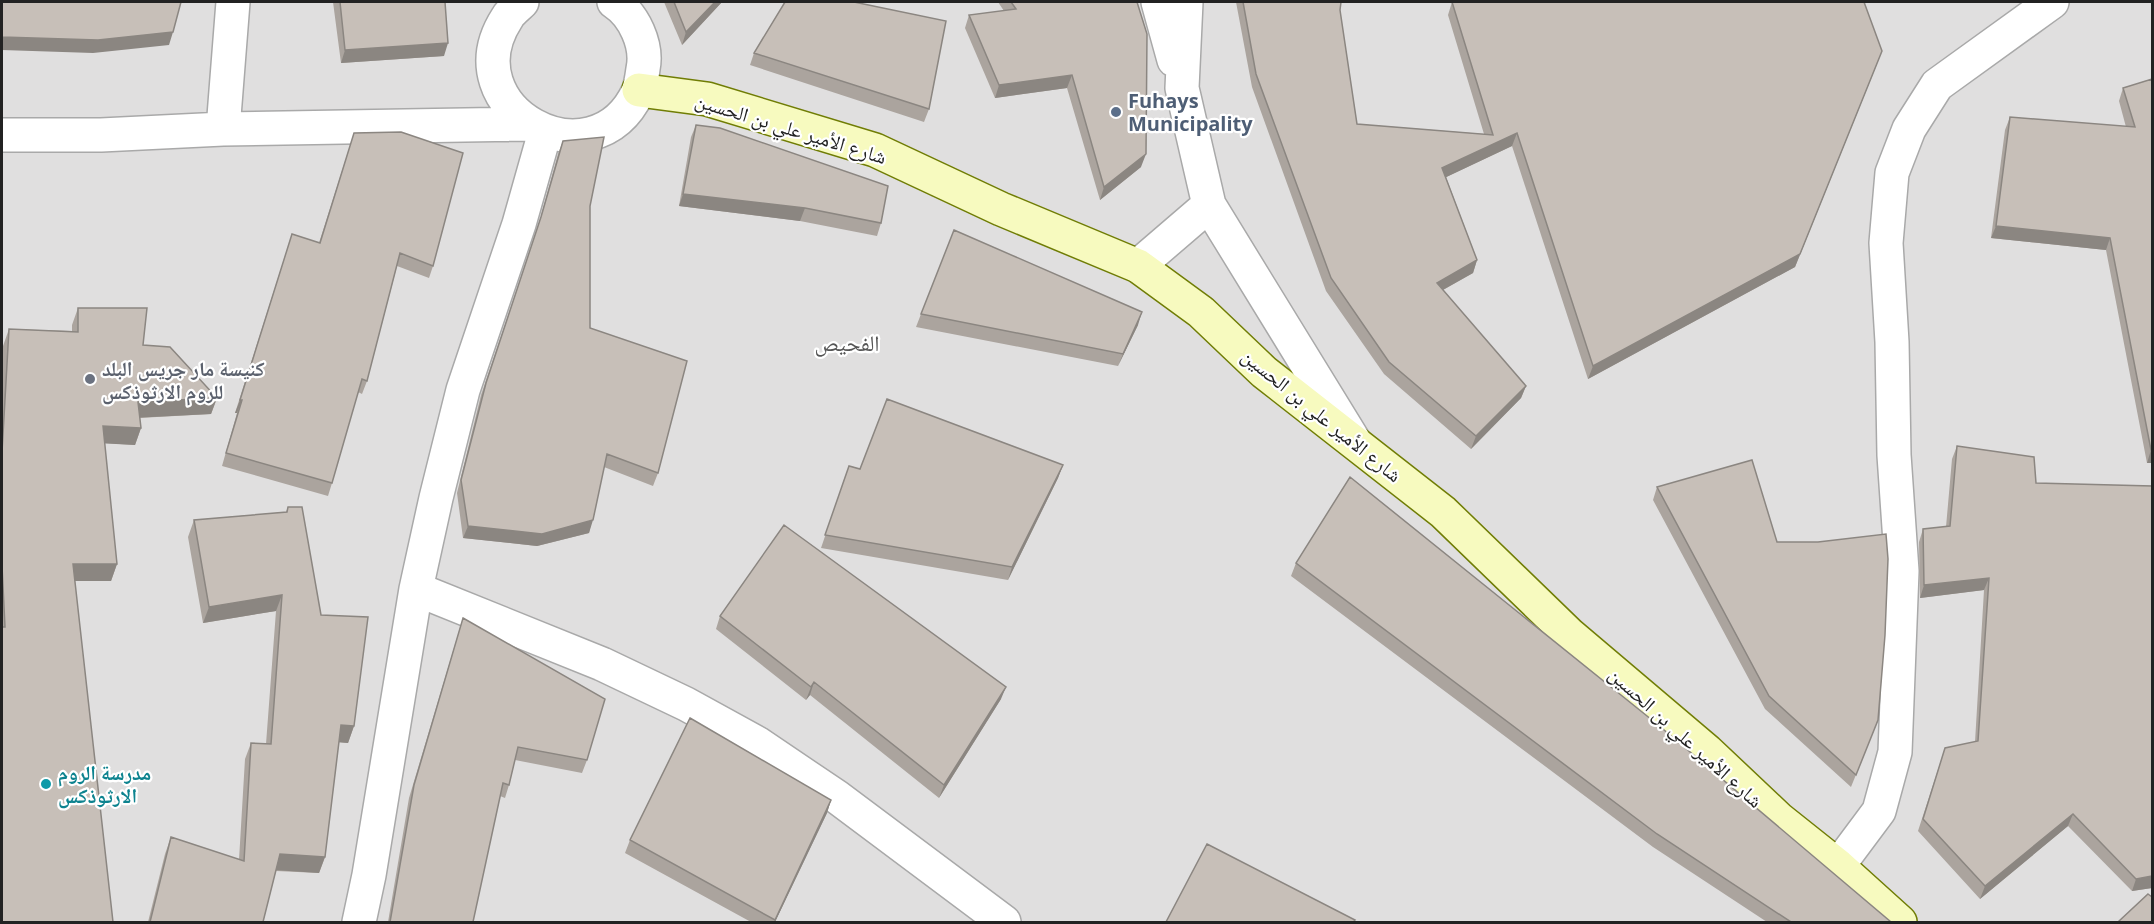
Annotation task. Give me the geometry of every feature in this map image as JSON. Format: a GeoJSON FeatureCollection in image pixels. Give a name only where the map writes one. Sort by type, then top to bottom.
{"type":"FeatureCollection","features":[{"type":"Feature","properties":{"kind":"street"},"geometry":{"type":"LineString","coordinates":[[223,129],[233,2]]}},
{"type":"Feature","properties":{"kind":"street"},"geometry":{"type":"LineString","coordinates":[[522,2],[507,17],[497,39],[493,63],[498,87],[510,108],[537,128]]}},
{"type":"Feature","properties":{"kind":"street"},"geometry":{"type":"LineString","coordinates":[[2,135],[101,135],[223,129],[537,128],[564,136],[582,134],[600,129],[616,120],[639,90],[645,61],[639,33],[623,8],[614,2]]}},
{"type":"Feature","properties":{"kind":"street"},"geometry":{"type":"LineString","coordinates":[[1158,2],[1182,88],[1209,206],[1355,443]]}},
{"type":"Feature","properties":{"kind":"street"},"geometry":{"type":"LineString","coordinates":[[1182,88],[1186,2]]}},
{"type":"Feature","properties":{"kind":"street"},"geometry":{"type":"LineString","coordinates":[[1838,866],[1879,812],[1895,752],[1902,571],[1894,455],[1892,342],[1886,243],[1892,173],[1909,129],[1937,85],[2052,2]]}},
{"type":"Feature","properties":{"kind":"street","name":"شارع الأمير علي بن الحسين"},"geometry":{"type":"LineString","coordinates":[[639,90],[707,99],[875,150],[1001,210],[1138,266],[1201,312],[1264,372],[1443,512],[1569,634],[1707,751],[1779,819],[1838,866],[1900,922]]}},
{"type":"Feature","properties":{"kind":"street"},"geometry":{"type":"LineString","coordinates":[[359,922],[369,876],[416,589],[463,390],[519,224],[537,128]]}},
{"type":"Feature","properties":{"kind":"street"},"geometry":{"type":"LineString","coordinates":[[1138,266],[1209,206]]}},
{"type":"Feature","properties":{"kind":"street"},"geometry":{"type":"LineString","coordinates":[[416,589],[602,664],[686,704],[757,743],[837,797],[1004,922]]}},
{"type":"Feature","properties":{"kind":"shaded area"},"geometry":{"type":"Polygon","coordinates":[[[2,2],[2152,2],[2152,922],[2,922],[2,2]]]}},
{"type":"Feature","properties":{"kind":"building"},"geometry":{"type":"Polygon","coordinates":[[[2,2],[181,2],[173,32],[98,40],[2,37],[2,2]]]}},
{"type":"Feature","properties":{"kind":"building"},"geometry":{"type":"Polygon","coordinates":[[[340,2],[445,2],[448,43],[345,50],[340,2]]]}},
{"type":"Feature","properties":{"kind":"building"},"geometry":{"type":"Polygon","coordinates":[[[674,2],[715,2],[686,32],[674,2]]]}},
{"type":"Feature","properties":{"kind":"building"},"geometry":{"type":"Polygon","coordinates":[[[785,2],[854,2],[946,21],[929,109],[754,53],[785,2]]]}},
{"type":"Feature","properties":{"kind":"building"},"geometry":{"type":"Polygon","coordinates":[[[1011,2],[1137,2],[1147,34],[1146,154],[1104,187],[1072,75],[999,85],[969,15],[1016,9],[1011,2]]]}},
{"type":"Feature","properties":{"kind":"building"},"geometry":{"type":"Polygon","coordinates":[[[1243,2],[1341,2],[1340,10],[1357,124],[1493,135],[1452,2],[1864,2],[1882,51],[1800,254],[1593,366],[1517,133],[1442,168],[1477,260],[1437,283],[1526,386],[1476,436],[1389,362],[1331,278],[1256,74],[1243,2]]]}},
{"type":"Feature","properties":{"kind":"building"},"geometry":{"type":"Polygon","coordinates":[[[2152,79],[2151,450],[2110,238],[1996,226],[2010,117],[2135,127],[2123,88],[2152,79]]]}},
{"type":"Feature","properties":{"kind":"building"},"geometry":{"type":"Polygon","coordinates":[[[696,125],[720,128],[888,186],[881,223],[805,208],[683,194],[696,125]]]}},
{"type":"Feature","properties":{"kind":"building"},"geometry":{"type":"Polygon","coordinates":[[[401,132],[463,153],[433,266],[400,253],[367,381],[362,379],[332,483],[226,453],[242,400],[240,400],[292,234],[320,243],[354,133],[401,132]]]}},
{"type":"Feature","properties":{"kind":"building"},"geometry":{"type":"Polygon","coordinates":[[[604,137],[590,206],[590,328],[687,361],[658,473],[607,454],[593,520],[542,534],[468,526],[461,480],[486,383],[541,217],[563,141],[604,137]]]}},
{"type":"Feature","properties":{"kind":"building"},"geometry":{"type":"Polygon","coordinates":[[[954,230],[1142,312],[1123,354],[921,314],[954,230]]]}},
{"type":"Feature","properties":{"kind":"building"},"geometry":{"type":"Polygon","coordinates":[[[78,308],[147,308],[143,345],[170,347],[217,398],[138,402],[141,428],[103,426],[117,564],[73,564],[113,922],[2,922],[2,627],[5,627],[2,566],[2,452],[9,329],[78,332],[78,308]]]}},
{"type":"Feature","properties":{"kind":"building"},"geometry":{"type":"Polygon","coordinates":[[[887,399],[1063,465],[1012,567],[825,535],[849,466],[860,469],[887,399]]]}},
{"type":"Feature","properties":{"kind":"building"},"geometry":{"type":"Polygon","coordinates":[[[1957,446],[2034,457],[2036,483],[2152,486],[2152,876],[2136,879],[2073,814],[1985,886],[1923,819],[1945,748],[1978,741],[1989,578],[1924,585],[1923,529],[1950,526],[1957,446]]]}},
{"type":"Feature","properties":{"kind":"building"},"geometry":{"type":"Polygon","coordinates":[[[1752,460],[1777,542],[1818,542],[1886,534],[1888,559],[1885,635],[1878,720],[1856,775],[1769,696],[1657,487],[1752,460]]]}},
{"type":"Feature","properties":{"kind":"building"},"geometry":{"type":"Polygon","coordinates":[[[1350,477],[1657,724],[1891,922],[1791,922],[1657,834],[1296,563],[1350,477]]]}},
{"type":"Feature","properties":{"kind":"building"},"geometry":{"type":"Polygon","coordinates":[[[288,507],[302,507],[321,615],[368,617],[354,726],[341,725],[325,857],[280,854],[263,922],[150,922],[171,837],[244,861],[251,743],[271,744],[282,595],[209,607],[194,520],[287,512],[288,507]]]}},
{"type":"Feature","properties":{"kind":"building"},"geometry":{"type":"Polygon","coordinates":[[[784,525],[1006,687],[944,785],[814,682],[811,687],[720,616],[784,525]]]}},
{"type":"Feature","properties":{"kind":"building"},"geometry":{"type":"Polygon","coordinates":[[[463,618],[605,699],[587,760],[518,747],[509,785],[503,783],[473,922],[390,922],[414,785],[463,618]]]}},
{"type":"Feature","properties":{"kind":"building"},"geometry":{"type":"Polygon","coordinates":[[[690,718],[831,800],[775,920],[630,840],[690,718]]]}},
{"type":"Feature","properties":{"kind":"building"},"geometry":{"type":"Polygon","coordinates":[[[1207,844],[1355,920],[1353,922],[1166,922],[1207,844]]]}},
{"type":"Feature","properties":{"kind":"building"},"geometry":{"type":"Polygon","coordinates":[[[2148,894],[2152,897],[2152,922],[2118,922],[2148,894]]]}},
{"type":"Feature","properties":{"kind":"place","name":"Fuhays Municipality"},"geometry":{"type":"Point","coordinates":[1116,112]}},
{"type":"Feature","properties":{"kind":"place","name":"كنيسة مار جريس البلد للروم الارثوذكس"},"geometry":{"type":"Point","coordinates":[90,379]}},
{"type":"Feature","properties":{"kind":"place","name":"مدرسة الروم الارثوذكس"},"geometry":{"type":"Point","coordinates":[46,784]}},
{"type":"Feature","properties":{"kind":"district","name":"الفحيص"},"geometry":{"type":"Point","coordinates":[847,342]}}]}
